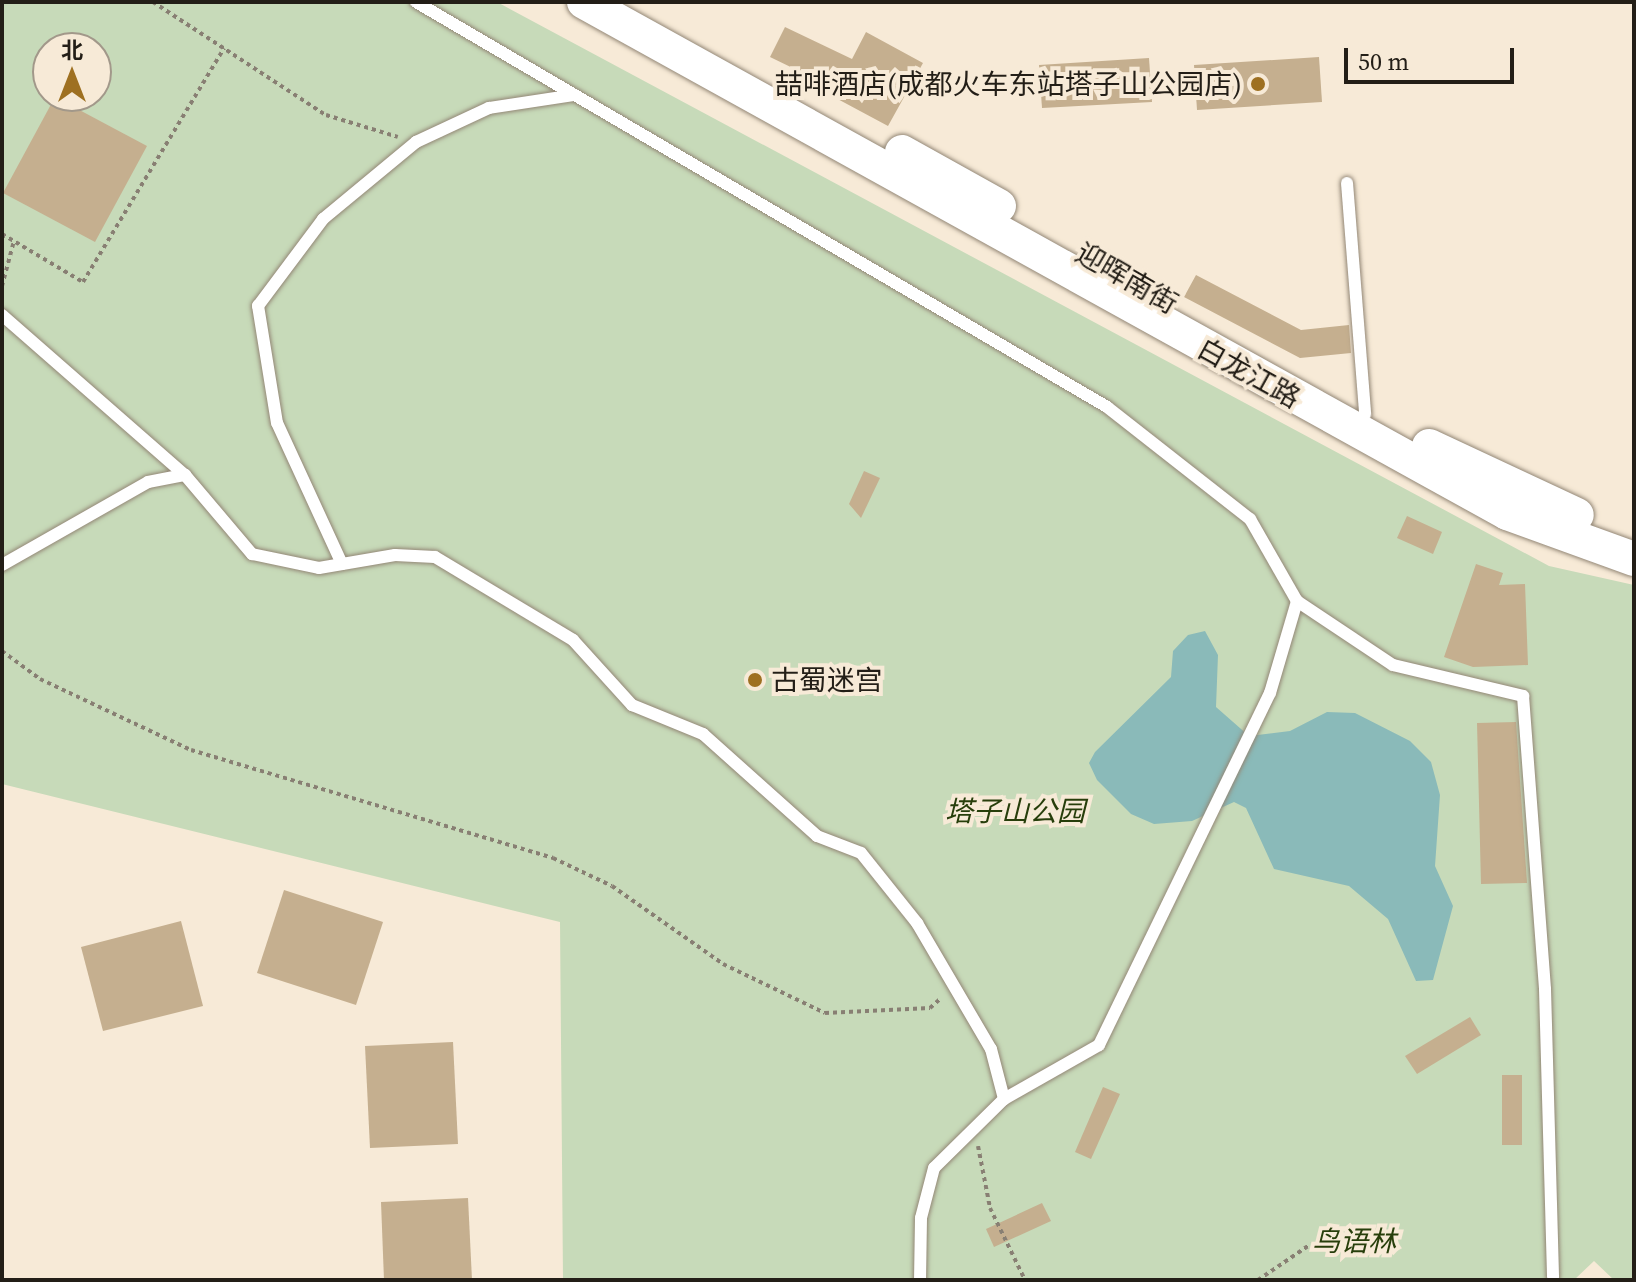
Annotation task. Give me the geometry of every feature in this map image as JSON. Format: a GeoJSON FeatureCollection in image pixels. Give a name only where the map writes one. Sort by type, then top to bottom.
{"type":"FeatureCollection","features":[{"type":"Feature","properties":{"kind":"street","name":"白龙江路"},"geometry":{"type":"LineString","coordinates":[[584,2],[1507,513],[1634,559]]}},
{"type":"Feature","properties":{"kind":"street","name":"迎晖南街"},"geometry":{"type":"LineString","coordinates":[[629,2],[1365,414],[1539,500],[1634,535]]}},
{"type":"Feature","properties":{"kind":"lane"},"geometry":{"type":"LineString","coordinates":[[416,2],[1107,407],[1250,519],[1297,601],[1393,665],[1523,696],[1545,989],[1553,1277]]}},
{"type":"Feature","properties":{"kind":"lane"},"geometry":{"type":"LineString","coordinates":[[342,564],[277,423],[258,306],[323,219],[416,142],[489,108],[574,95]]}},
{"type":"Feature","properties":{"kind":"lane"},"geometry":{"type":"LineString","coordinates":[[1347,183],[1365,414]]}},
{"type":"Feature","properties":{"kind":"lane"},"geometry":{"type":"LineString","coordinates":[[2,315],[185,475],[252,554],[319,568],[435,557],[573,640],[632,705],[703,734],[817,836],[861,853],[917,923],[991,1049],[1004,1099]]}},
{"type":"Feature","properties":{"kind":"lane"},"geometry":{"type":"LineString","coordinates":[[2,565],[148,482],[185,475]]}},
{"type":"Feature","properties":{"kind":"lane"},"geometry":{"type":"LineString","coordinates":[[920,1280],[921,1218],[934,1168],[1004,1099],[1099,1045],[1270,693],[1297,601]]}},
{"type":"Feature","properties":{"kind":"path"},"geometry":{"type":"LineString","coordinates":[[153,2],[326,115],[416,142]]}},
{"type":"Feature","properties":{"kind":"path"},"geometry":{"type":"LineString","coordinates":[[2,234],[83,282],[224,48]]}},
{"type":"Feature","properties":{"kind":"path"},"geometry":{"type":"LineString","coordinates":[[2,286],[14,241]]}},
{"type":"Feature","properties":{"kind":"path"},"geometry":{"type":"LineString","coordinates":[[2,651],[40,679],[191,750],[553,858],[612,886],[723,964],[825,1013],[930,1008],[953,988]]}},
{"type":"Feature","properties":{"kind":"path"},"geometry":{"type":"LineString","coordinates":[[974,1128],[990,1208],[1025,1280]]}},
{"type":"Feature","properties":{"kind":"path"},"geometry":{"type":"LineString","coordinates":[[1258,1280],[1311,1244]]}},
{"type":"Feature","properties":{"kind":"green space","name":"塔子山公园"},"geometry":{"type":"Polygon","coordinates":[[[2,2],[497,2],[1549,566],[1634,585],[1634,1280],[1614,1280],[1594,1261],[1574,1280],[563,1280],[560,922],[2,784],[2,2]]]}},
{"type":"Feature","properties":{"kind":"water"},"geometry":{"type":"Polygon","coordinates":[[[1205,631],[1218,655],[1216,707],[1249,736],[1290,731],[1327,712],[1355,713],[1410,741],[1431,762],[1440,795],[1435,866],[1453,906],[1433,980],[1416,981],[1388,919],[1349,886],[1274,869],[1246,808],[1234,802],[1192,821],[1154,824],[1131,814],[1097,780],[1089,763],[1095,752],[1171,677],[1173,651],[1188,635],[1205,631]]]}},
{"type":"Feature","properties":{"kind":"building"},"geometry":{"type":"Polygon","coordinates":[[[785,27],[852,59],[866,32],[923,63],[888,126],[832,96],[836,89],[770,57],[785,27]]]}},
{"type":"Feature","properties":{"kind":"building","name":"喆啡酒店(成都火车东站塔子山公园店)"},"geometry":{"type":"Polygon","coordinates":[[[1319,57],[1322,102],[1197,110],[1194,65],[1319,57]]]}},
{"type":"Feature","properties":{"kind":"building"},"geometry":{"type":"Polygon","coordinates":[[[1149,58],[1152,102],[1042,108],[1039,65],[1149,58]]]}},
{"type":"Feature","properties":{"kind":"building"},"geometry":{"type":"Polygon","coordinates":[[[47,112],[83,112],[147,146],[95,242],[3,193],[47,112]]]}},
{"type":"Feature","properties":{"kind":"building"},"geometry":{"type":"Polygon","coordinates":[[[1196,275],[1301,330],[1349,325],[1351,353],[1300,358],[1184,297],[1196,275]]]}},
{"type":"Feature","properties":{"kind":"building"},"geometry":{"type":"Polygon","coordinates":[[[864,471],[880,478],[861,518],[849,504],[864,471]]]}},
{"type":"Feature","properties":{"kind":"building"},"geometry":{"type":"Polygon","coordinates":[[[1407,516],[1442,532],[1433,554],[1397,538],[1407,516]]]}},
{"type":"Feature","properties":{"kind":"building"},"geometry":{"type":"Polygon","coordinates":[[[1476,564],[1503,573],[1499,585],[1525,584],[1528,665],[1473,667],[1444,657],[1476,564]]]}},
{"type":"Feature","properties":{"kind":"building"},"geometry":{"type":"Polygon","coordinates":[[[1516,722],[1527,883],[1481,884],[1477,723],[1516,722]]]}},
{"type":"Feature","properties":{"kind":"building"},"geometry":{"type":"Polygon","coordinates":[[[284,890],[383,922],[356,1005],[257,973],[284,890]]]}},
{"type":"Feature","properties":{"kind":"building"},"geometry":{"type":"Polygon","coordinates":[[[181,921],[203,1006],[103,1031],[81,947],[181,921]]]}},
{"type":"Feature","properties":{"kind":"building"},"geometry":{"type":"Polygon","coordinates":[[[1470,1017],[1481,1035],[1417,1074],[1405,1056],[1470,1017]]]}},
{"type":"Feature","properties":{"kind":"building"},"geometry":{"type":"Polygon","coordinates":[[[453,1042],[458,1144],[370,1148],[365,1046],[453,1042]]]}},
{"type":"Feature","properties":{"kind":"building"},"geometry":{"type":"Polygon","coordinates":[[[1502,1075],[1522,1075],[1522,1145],[1502,1145],[1502,1075]]]}},
{"type":"Feature","properties":{"kind":"building"},"geometry":{"type":"Polygon","coordinates":[[[1103,1087],[1120,1094],[1091,1159],[1075,1152],[1103,1087]]]}},
{"type":"Feature","properties":{"kind":"building"},"geometry":{"type":"Polygon","coordinates":[[[468,1198],[472,1280],[384,1280],[381,1202],[468,1198]]]}},
{"type":"Feature","properties":{"kind":"building"},"geometry":{"type":"Polygon","coordinates":[[[1042,1203],[1051,1221],[994,1247],[986,1229],[1042,1203]]]}},
{"type":"Feature","properties":{"kind":"place","name":"喆啡酒店(成都火车东站塔子山公园店)"},"geometry":{"type":"Point","coordinates":[1258,84]}},
{"type":"Feature","properties":{"kind":"place","name":"古蜀迷宫"},"geometry":{"type":"Point","coordinates":[755,680]}},
{"type":"Feature","properties":{"kind":"park label","name":"鸟语林"},"geometry":{"type":"Point","coordinates":[1354,1241]}}]}
